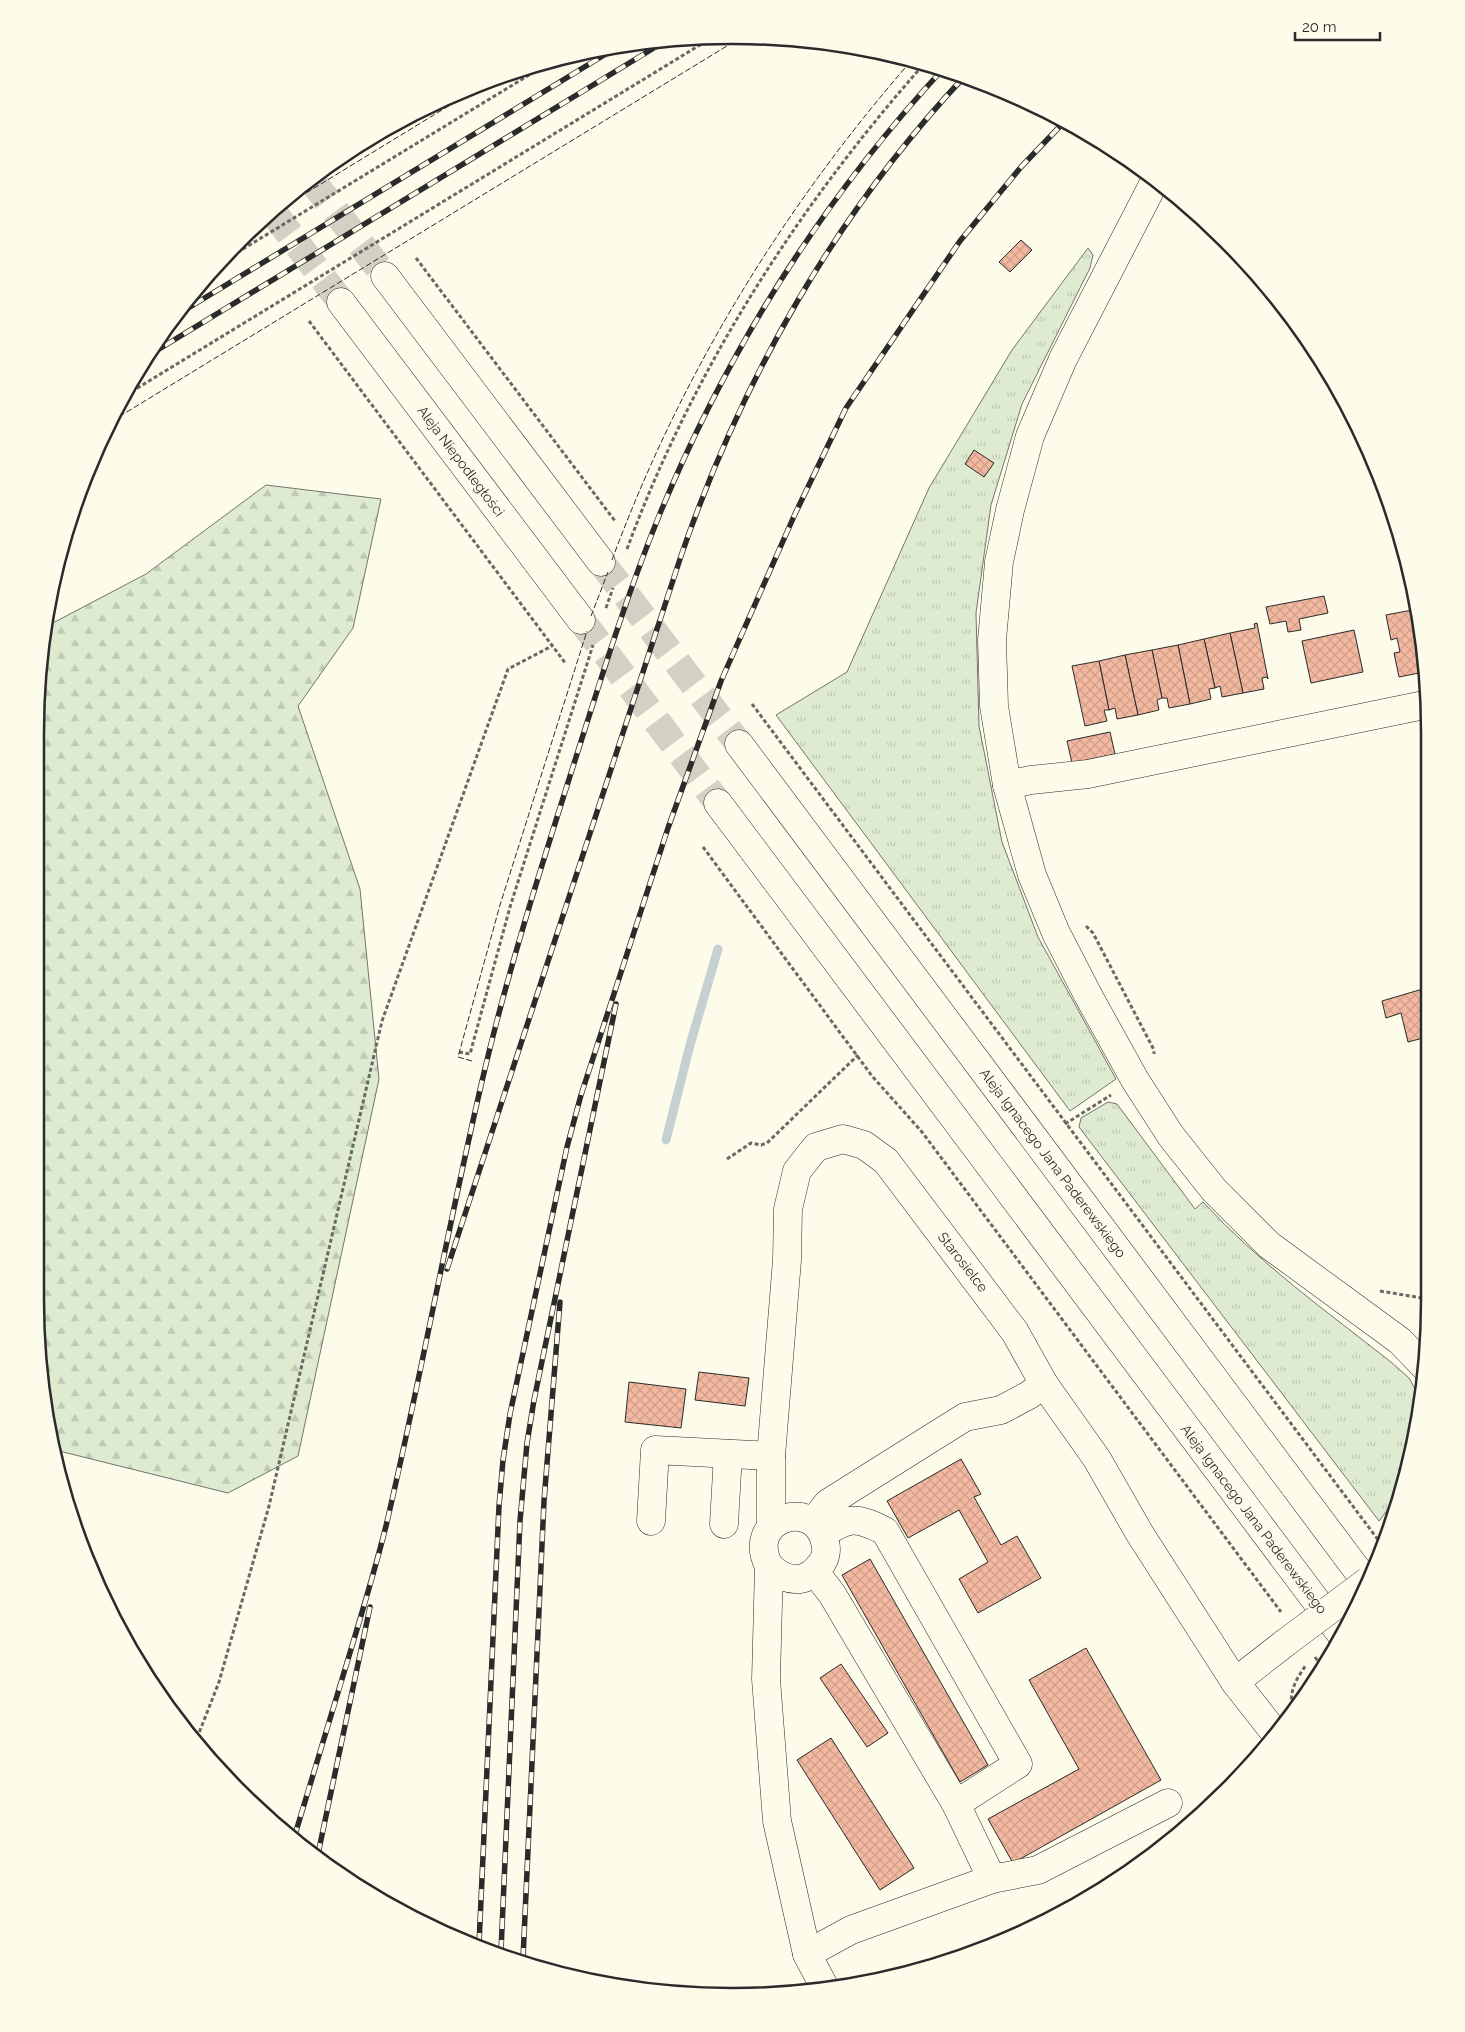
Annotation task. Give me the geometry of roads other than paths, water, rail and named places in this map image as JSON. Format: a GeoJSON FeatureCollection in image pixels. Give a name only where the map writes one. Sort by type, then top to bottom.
{"type":"FeatureCollection","features":[{"type":"Feature","properties":{"kind":"main road"},"geometry":{"type":"LineString","coordinates":[[1152,186],[1063,358],[1030,436],[1010,510],[999,562],[992,640],[994,706],[1007,785],[1032,875],[1056,933],[1135,1080],[1171,1136],[1214,1190],[1269,1245],[1400,1342],[1418,1360]]}},
{"type":"Feature","properties":{"kind":"main road"},"geometry":{"type":"LineString","coordinates":[[385,276],[608,573]]}},
{"type":"Feature","properties":{"kind":"main road","name":"Aleja Niepodległości"},"geometry":{"type":"LineString","coordinates":[[341,302],[593,625]]}},
{"type":"Feature","properties":{"kind":"main road"},"geometry":{"type":"LineString","coordinates":[[1007,785],[1031,780],[1088,774],[1420,706]]}},
{"type":"Feature","properties":{"kind":"main road","name":"Aleja Ignacego Jana Paderewskiego"},"geometry":{"type":"LineString","coordinates":[[738,744],[1363,1576]]}},
{"type":"Feature","properties":{"kind":"main road","name":"Aleja Ignacego Jana Paderewskiego"},"geometry":{"type":"LineString","coordinates":[[718,803],[1337,1629]]}},
{"type":"Feature","properties":{"kind":"main road","name":"Starosielce"},"geometry":{"type":"LineString","coordinates":[[771,1527],[772,1456],[787,1260],[788,1209],[797,1171],[816,1147],[842,1138],[864,1145],[886,1161],[989,1295],[1015,1332],[1044,1384],[1097,1459],[1140,1534],[1235,1682],[1271,1728]]}},
{"type":"Feature","properties":{"kind":"main road"},"geometry":{"type":"LineString","coordinates":[[818,1528],[828,1503],[965,1417],[1001,1410],[1029,1395],[1044,1384]]}},
{"type":"Feature","properties":{"kind":"main road"},"geometry":{"type":"LineString","coordinates":[[651,1522],[655,1450],[772,1456]]}},
{"type":"Feature","properties":{"kind":"main road"},"geometry":{"type":"LineString","coordinates":[[724,1524],[728,1454]]}},
{"type":"Feature","properties":{"kind":"main road"},"geometry":{"type":"LineString","coordinates":[[802,1517],[818,1528],[826,1548],[824,1561],[815,1572],[804,1578],[791,1579],[778,1575],[769,1566],[764,1557],[765,1536],[771,1527],[780,1520],[802,1517]]}},
{"type":"Feature","properties":{"kind":"main road"},"geometry":{"type":"LineString","coordinates":[[818,1528],[842,1522],[863,1520],[885,1531],[1018,1764],[956,1804]]}},
{"type":"Feature","properties":{"kind":"main road"},"geometry":{"type":"LineString","coordinates":[[769,1566],[766,1679],[777,1821],[807,1954],[822,1982]]}},
{"type":"Feature","properties":{"kind":"main road"},"geometry":{"type":"LineString","coordinates":[[815,1572],[832,1594],[956,1804],[992,1879]]}},
{"type":"Feature","properties":{"kind":"main road"},"geometry":{"type":"LineString","coordinates":[[1235,1682],[1356,1591]]}},
{"type":"Feature","properties":{"kind":"main road"},"geometry":{"type":"LineString","coordinates":[[807,1954],[851,1930],[992,1879],[1038,1870],[1168,1803]]}},
{"type":"Feature","properties":{"kind":"waterway"},"geometry":{"type":"LineString","coordinates":[[666,1140],[690,1045],[718,949]]}},
{"type":"Feature","properties":{"kind":"tunnel"},"geometry":{"type":"LineString","coordinates":[[315,185],[385,276]]}},
{"type":"Feature","properties":{"kind":"tunnel"},"geometry":{"type":"LineString","coordinates":[[276,216],[341,302]]}},
{"type":"Feature","properties":{"kind":"tunnel"},"geometry":{"type":"LineString","coordinates":[[601,562],[739,744]]}},
{"type":"Feature","properties":{"kind":"tunnel"},"geometry":{"type":"LineString","coordinates":[[581,620],[718,803]]}},
{"type":"Feature","properties":{"kind":"railway"},"geometry":{"type":"LineString","coordinates":[[162,347],[652,49]]}},
{"type":"Feature","properties":{"kind":"railway"},"geometry":{"type":"LineString","coordinates":[[192,306],[602,56]]}},
{"type":"Feature","properties":{"kind":"railway"},"geometry":{"type":"LineString","coordinates":[[296,1832],[386,1526],[470,1133],[502,1000],[559,811],[636,575],[661,511],[717,391],[783,277],[819,223],[858,170],[938,75]]}},
{"type":"Feature","properties":{"kind":"railway"},"geometry":{"type":"LineString","coordinates":[[447,1269],[681,556],[705,490],[764,362],[798,301],[835,241],[875,184],[918,129],[960,82]]}},
{"type":"Feature","properties":{"kind":"railway"},"geometry":{"type":"LineString","coordinates":[[479,1940],[499,1506],[503,1460],[510,1414],[567,1147],[581,1095],[668,828],[721,681],[795,514],[846,408],[960,241],[1021,167],[1059,127]]}},
{"type":"Feature","properties":{"kind":"railway"},"geometry":{"type":"LineString","coordinates":[[501,1948],[520,1521],[527,1443],[534,1400],[616,1004]]}},
{"type":"Feature","properties":{"kind":"railway"},"geometry":{"type":"LineString","coordinates":[[523,1956],[544,1501],[560,1302]]}},
{"type":"Feature","properties":{"kind":"railway"},"geometry":{"type":"LineString","coordinates":[[319,1850],[370,1607]]}}]}
